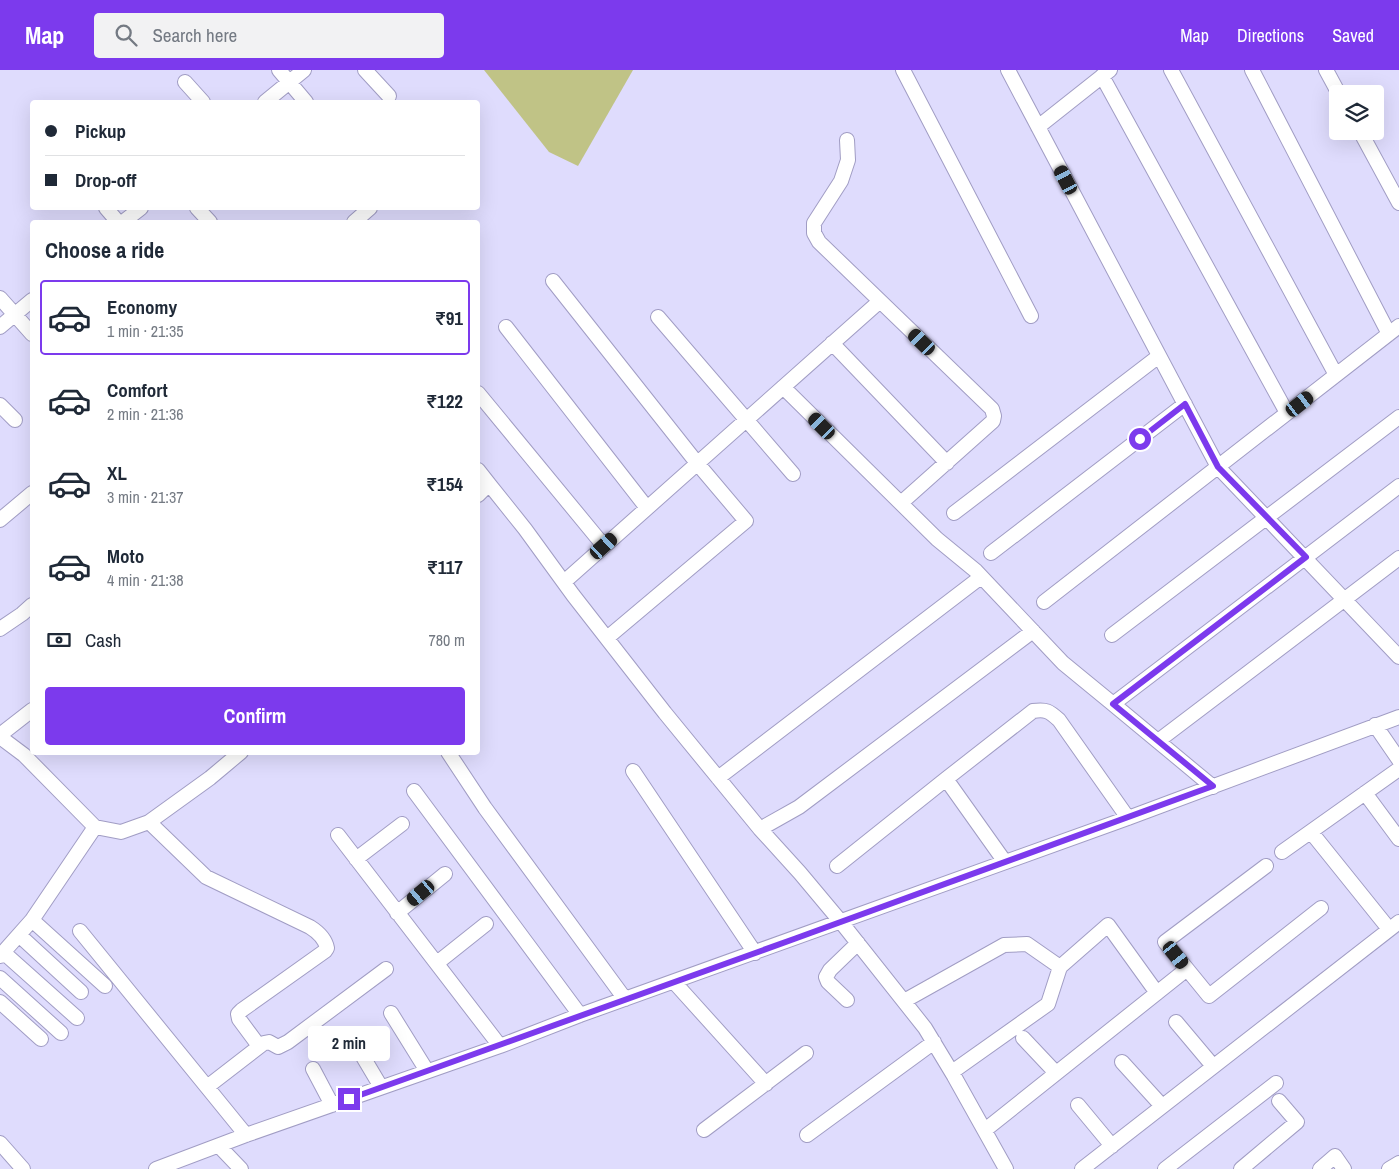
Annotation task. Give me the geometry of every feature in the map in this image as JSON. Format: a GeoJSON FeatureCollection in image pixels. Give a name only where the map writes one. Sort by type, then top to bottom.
{"type":"FeatureCollection","features":[{"type":"Feature","properties":{"kind":"street"},"geometry":{"type":"LineString","coordinates":[[279,70],[304,100]]}},
{"type":"Feature","properties":{"kind":"street"},"geometry":{"type":"LineString","coordinates":[[267,100],[304,70]]}},
{"type":"Feature","properties":{"kind":"street"},"geometry":{"type":"LineString","coordinates":[[365,70],[389,96]]}},
{"type":"Feature","properties":{"kind":"street"},"geometry":{"type":"LineString","coordinates":[[903,70],[1031,316]]}},
{"type":"Feature","properties":{"kind":"street"},"geometry":{"type":"LineString","coordinates":[[1008,70],[1218,467],[1306,557],[1399,657]]}},
{"type":"Feature","properties":{"kind":"street"},"geometry":{"type":"LineString","coordinates":[[1171,70],[1336,375]]}},
{"type":"Feature","properties":{"kind":"street"},"geometry":{"type":"LineString","coordinates":[[1044,602],[1394,330],[1252,70]]}},
{"type":"Feature","properties":{"kind":"street"},"geometry":{"type":"LineString","coordinates":[[1326,70],[1334,85]]}},
{"type":"Feature","properties":{"kind":"street"},"geometry":{"type":"LineString","coordinates":[[1038,127],[1106,73],[1287,413]]}},
{"type":"Feature","properties":{"kind":"street"},"geometry":{"type":"LineString","coordinates":[[185,82],[201,100]]}},
{"type":"Feature","properties":{"kind":"street"},"geometry":{"type":"LineString","coordinates":[[847,140],[848,160],[840,182],[814,223],[814,233],[819,242],[992,409],[994,416],[993,421],[901,503]]}},
{"type":"Feature","properties":{"kind":"street"},"geometry":{"type":"LineString","coordinates":[[1365,140],[1399,203]]}},
{"type":"Feature","properties":{"kind":"street"},"geometry":{"type":"LineString","coordinates":[[108,210],[116,220]]}},
{"type":"Feature","properties":{"kind":"street"},"geometry":{"type":"LineString","coordinates":[[126,220],[138,210]]}},
{"type":"Feature","properties":{"kind":"street"},"geometry":{"type":"LineString","coordinates":[[199,210],[208,220]]}},
{"type":"Feature","properties":{"kind":"street"},"geometry":{"type":"LineString","coordinates":[[356,220],[368,210]]}},
{"type":"Feature","properties":{"kind":"street"},"geometry":{"type":"LineString","coordinates":[[553,281],[697,464],[746,521],[606,638]]}},
{"type":"Feature","properties":{"kind":"street"},"geometry":{"type":"LineString","coordinates":[[0,298],[30,332]]}},
{"type":"Feature","properties":{"kind":"street"},"geometry":{"type":"LineString","coordinates":[[564,582],[880,301]]}},
{"type":"Feature","properties":{"kind":"street"},"geometry":{"type":"LineString","coordinates":[[0,327],[30,302]]}},
{"type":"Feature","properties":{"kind":"street"},"geometry":{"type":"LineString","coordinates":[[658,317],[793,474]]}},
{"type":"Feature","properties":{"kind":"street"},"geometry":{"type":"LineString","coordinates":[[506,327],[647,508]]}},
{"type":"Feature","properties":{"kind":"street"},"geometry":{"type":"LineString","coordinates":[[832,343],[947,463]]}},
{"type":"Feature","properties":{"kind":"street"},"geometry":{"type":"LineString","coordinates":[[954,513],[1159,356]]}},
{"type":"Feature","properties":{"kind":"street"},"geometry":{"type":"LineString","coordinates":[[783,387],[937,539],[982,577],[1063,663],[1213,786]]}},
{"type":"Feature","properties":{"kind":"street"},"geometry":{"type":"LineString","coordinates":[[480,395],[604,546]]}},
{"type":"Feature","properties":{"kind":"street"},"geometry":{"type":"LineString","coordinates":[[991,553],[1185,404]]}},
{"type":"Feature","properties":{"kind":"street"},"geometry":{"type":"LineString","coordinates":[[0,405],[15,420]]}},
{"type":"Feature","properties":{"kind":"street"},"geometry":{"type":"LineString","coordinates":[[1112,635],[1399,417]]}},
{"type":"Feature","properties":{"kind":"street"},"geometry":{"type":"LineString","coordinates":[[480,473],[525,529],[606,638],[718,778],[842,922],[904,1000],[934,1042],[1006,1169]]}},
{"type":"Feature","properties":{"kind":"street"},"geometry":{"type":"LineString","coordinates":[[480,492],[489,484]]}},
{"type":"Feature","properties":{"kind":"street"},"geometry":{"type":"LineString","coordinates":[[1113,704],[1399,486]]}},
{"type":"Feature","properties":{"kind":"street"},"geometry":{"type":"LineString","coordinates":[[0,520],[30,495]]}},
{"type":"Feature","properties":{"kind":"street"},"geometry":{"type":"LineString","coordinates":[[1158,741],[1399,558]]}},
{"type":"Feature","properties":{"kind":"street"},"geometry":{"type":"LineString","coordinates":[[718,778],[982,577]]}},
{"type":"Feature","properties":{"kind":"street"},"geometry":{"type":"LineString","coordinates":[[0,629],[30,608]]}},
{"type":"Feature","properties":{"kind":"street"},"geometry":{"type":"LineString","coordinates":[[760,829],[799,807],[1033,631]]}},
{"type":"Feature","properties":{"kind":"street"},"geometry":{"type":"LineString","coordinates":[[837,866],[1033,711],[1043,709],[1058,720],[1128,818]]}},
{"type":"Feature","properties":{"kind":"street"},"geometry":{"type":"LineString","coordinates":[[30,712],[0,736],[24,756],[95,827],[121,832],[149,822],[210,778],[237,755]]}},
{"type":"Feature","properties":{"kind":"street"},"geometry":{"type":"LineString","coordinates":[[156,1169],[1128,818],[1399,716]]}},
{"type":"Feature","properties":{"kind":"street"},"geometry":{"type":"LineString","coordinates":[[1375,725],[1399,760]]}},
{"type":"Feature","properties":{"kind":"street"},"geometry":{"type":"LineString","coordinates":[[450,755],[491,816],[625,999]]}},
{"type":"Feature","properties":{"kind":"street"},"geometry":{"type":"LineString","coordinates":[[1282,852],[1399,769]]}},
{"type":"Feature","properties":{"kind":"street"},"geometry":{"type":"LineString","coordinates":[[633,771],[756,953]]}},
{"type":"Feature","properties":{"kind":"street"},"geometry":{"type":"LineString","coordinates":[[946,779],[1005,862]]}},
{"type":"Feature","properties":{"kind":"street"},"geometry":{"type":"LineString","coordinates":[[414,791],[580,1015]]}},
{"type":"Feature","properties":{"kind":"street"},"geometry":{"type":"LineString","coordinates":[[1365,793],[1399,838]]}},
{"type":"Feature","properties":{"kind":"street"},"geometry":{"type":"LineString","coordinates":[[149,822],[206,877],[310,927],[318,932],[326,944],[327,948],[325,951],[238,1014],[239,1019],[259,1046]]}},
{"type":"Feature","properties":{"kind":"street"},"geometry":{"type":"LineString","coordinates":[[356,859],[402,824]]}},
{"type":"Feature","properties":{"kind":"street"},"geometry":{"type":"LineString","coordinates":[[77,1018],[2,954],[32,920],[95,827]]}},
{"type":"Feature","properties":{"kind":"street"},"geometry":{"type":"LineString","coordinates":[[1082,1169],[1394,925],[1311,832]]}},
{"type":"Feature","properties":{"kind":"street"},"geometry":{"type":"LineString","coordinates":[[338,835],[500,1046]]}},
{"type":"Feature","properties":{"kind":"street"},"geometry":{"type":"LineString","coordinates":[[1266,866],[1165,942],[1209,996],[1321,908]]}},
{"type":"Feature","properties":{"kind":"street"},"geometry":{"type":"LineString","coordinates":[[398,912],[445,874]]}},
{"type":"Feature","properties":{"kind":"street"},"geometry":{"type":"LineString","coordinates":[[32,920],[105,986]]}},
{"type":"Feature","properties":{"kind":"street"},"geometry":{"type":"LineString","coordinates":[[437,963],[486,924]]}},
{"type":"Feature","properties":{"kind":"street"},"geometry":{"type":"LineString","coordinates":[[952,1072],[1048,1004],[1060,967],[1108,925],[1157,993]]}},
{"type":"Feature","properties":{"kind":"street"},"geometry":{"type":"LineString","coordinates":[[80,930],[246,1135]]}},
{"type":"Feature","properties":{"kind":"street"},"geometry":{"type":"LineString","coordinates":[[19,935],[81,992]]}},
{"type":"Feature","properties":{"kind":"street"},"geometry":{"type":"LineString","coordinates":[[847,1000],[828,982],[826,977],[830,970],[858,943]]}},
{"type":"Feature","properties":{"kind":"street"},"geometry":{"type":"LineString","coordinates":[[904,1000],[1004,945],[1027,944],[1060,967]]}},
{"type":"Feature","properties":{"kind":"street"},"geometry":{"type":"LineString","coordinates":[[207,1087],[264,1043],[269,1042],[278,1047],[288,1042],[386,969]]}},
{"type":"Feature","properties":{"kind":"street"},"geometry":{"type":"LineString","coordinates":[[985,1130],[1187,969]]}},
{"type":"Feature","properties":{"kind":"street"},"geometry":{"type":"LineString","coordinates":[[0,978],[62,1032]]}},
{"type":"Feature","properties":{"kind":"street"},"geometry":{"type":"LineString","coordinates":[[674,982],[766,1084]]}},
{"type":"Feature","properties":{"kind":"street"},"geometry":{"type":"LineString","coordinates":[[0,1002],[41,1039]]}},
{"type":"Feature","properties":{"kind":"street"},"geometry":{"type":"LineString","coordinates":[[391,1013],[427,1071]]}},
{"type":"Feature","properties":{"kind":"street"},"geometry":{"type":"LineString","coordinates":[[1176,1022],[1213,1066]]}},
{"type":"Feature","properties":{"kind":"street"},"geometry":{"type":"LineString","coordinates":[[1023,1038],[1056,1073]]}},
{"type":"Feature","properties":{"kind":"street"},"geometry":{"type":"LineString","coordinates":[[353,1040],[381,1087]]}},
{"type":"Feature","properties":{"kind":"street"},"geometry":{"type":"LineString","coordinates":[[807,1135],[934,1042]]}},
{"type":"Feature","properties":{"kind":"street"},"geometry":{"type":"LineString","coordinates":[[704,1130],[806,1053]]}},
{"type":"Feature","properties":{"kind":"street"},"geometry":{"type":"LineString","coordinates":[[1122,1062],[1162,1106]]}},
{"type":"Feature","properties":{"kind":"street"},"geometry":{"type":"LineString","coordinates":[[314,1069],[332,1105]]}},
{"type":"Feature","properties":{"kind":"street"},"geometry":{"type":"LineString","coordinates":[[1165,1169],[1183,1164],[1276,1083]]}},
{"type":"Feature","properties":{"kind":"street"},"geometry":{"type":"LineString","coordinates":[[1241,1169],[1297,1122],[1279,1102]]}},
{"type":"Feature","properties":{"kind":"street"},"geometry":{"type":"LineString","coordinates":[[1078,1106],[1112,1146]]}},
{"type":"Feature","properties":{"kind":"street"},"geometry":{"type":"LineString","coordinates":[[0,1143],[23,1169]]}},
{"type":"Feature","properties":{"kind":"street"},"geometry":{"type":"LineString","coordinates":[[219,1146],[241,1169]]}},
{"type":"Feature","properties":{"kind":"street"},"geometry":{"type":"LineString","coordinates":[[1320,1169],[1335,1156],[1344,1169]]}},
{"type":"Feature","properties":{"kind":"street"},"geometry":{"type":"LineString","coordinates":[[1388,1169],[1399,1163]]}},
{"type":"Feature","properties":{"kind":"green space"},"geometry":{"type":"Polygon","coordinates":[[[484,70],[633,70],[578,166],[549,152],[484,70]]]}},
{"type":"Feature","properties":{"kind":"route"},"geometry":{"type":"LineString","coordinates":[[349,1099],[500,1046],[580,1015],[842,922],[1213,786],[1113,704],[1306,557],[1218,467],[1185,404],[1140,439]]}}]}
